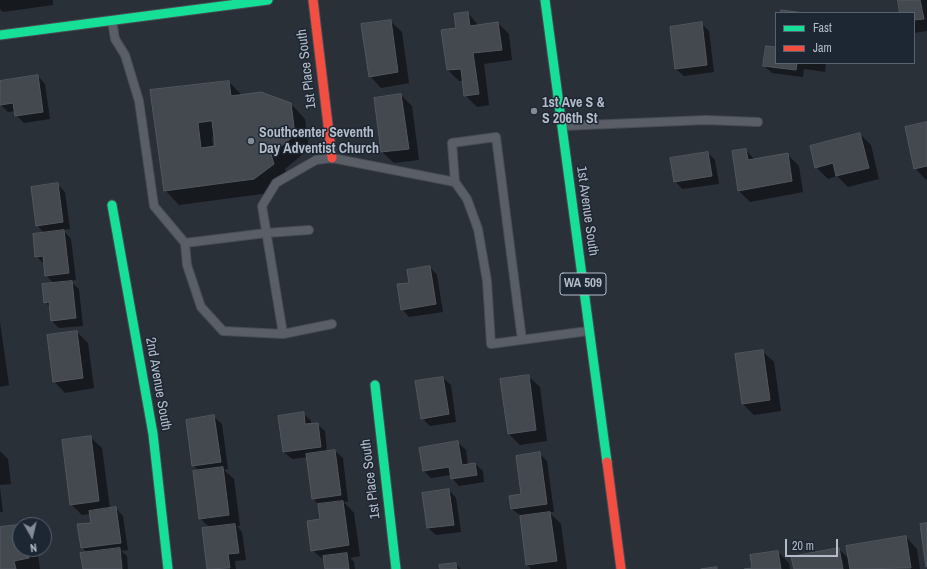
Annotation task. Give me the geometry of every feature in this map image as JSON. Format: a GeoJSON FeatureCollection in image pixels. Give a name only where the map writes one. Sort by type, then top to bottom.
{"type":"FeatureCollection","features":[{"type":"Feature","properties":{"kind":"street"},"geometry":{"type":"LineString","coordinates":[[0,35],[268,0]]}},
{"type":"Feature","properties":{"kind":"street","name":"1st Place South"},"geometry":{"type":"LineString","coordinates":[[313,0],[332,158]]}},
{"type":"Feature","properties":{"kind":"street","name":"1st Avenue South"},"geometry":{"type":"LineString","coordinates":[[545,0],[621,569]]}},
{"type":"Feature","properties":{"kind":"street","name":"2nd Avenue South"},"geometry":{"type":"LineString","coordinates":[[112,205],[153,434],[168,569]]}},
{"type":"Feature","properties":{"kind":"street","name":"1st Place South"},"geometry":{"type":"LineString","coordinates":[[375,385],[396,569]]}},
{"type":"Feature","properties":{"kind":"lane"},"geometry":{"type":"LineString","coordinates":[[112,20],[115,39],[125,55],[139,101],[154,206],[185,243],[187,265],[201,307],[223,332],[283,334],[332,324]]}},
{"type":"Feature","properties":{"kind":"lane"},"geometry":{"type":"LineString","coordinates":[[562,126],[706,120],[758,122]]}},
{"type":"Feature","properties":{"kind":"lane"},"geometry":{"type":"LineString","coordinates":[[522,340],[496,137],[452,143],[455,182],[466,199],[478,229],[487,281],[491,344],[522,340],[589,331]]}},
{"type":"Feature","properties":{"kind":"lane"},"geometry":{"type":"LineString","coordinates":[[283,334],[262,206],[276,182],[316,160],[332,158],[455,182]]}},
{"type":"Feature","properties":{"kind":"lane"},"geometry":{"type":"LineString","coordinates":[[185,243],[266,233],[309,230]]}},
{"type":"Feature","properties":{"kind":"building"},"geometry":{"type":"Polygon","coordinates":[[[898,0],[920,0],[924,19],[915,20],[915,12],[900,12],[898,0]]]}},
{"type":"Feature","properties":{"kind":"building"},"geometry":{"type":"Polygon","coordinates":[[[781,10],[796,12],[781,12],[781,10]]]}},
{"type":"Feature","properties":{"kind":"building"},"geometry":{"type":"Polygon","coordinates":[[[468,12],[470,26],[498,22],[502,50],[473,53],[479,94],[464,96],[461,69],[447,70],[441,30],[456,28],[454,14],[468,12]]]}},
{"type":"Feature","properties":{"kind":"building"},"geometry":{"type":"Polygon","coordinates":[[[391,20],[398,72],[369,77],[361,24],[391,20]]]}},
{"type":"Feature","properties":{"kind":"building"},"geometry":{"type":"Polygon","coordinates":[[[702,22],[707,65],[675,69],[670,27],[702,22]]]}},
{"type":"Feature","properties":{"kind":"building"},"geometry":{"type":"Polygon","coordinates":[[[766,46],[775,47],[775,64],[797,64],[796,70],[763,66],[766,46]]]}},
{"type":"Feature","properties":{"kind":"building"},"geometry":{"type":"Polygon","coordinates":[[[38,75],[43,112],[15,116],[13,103],[0,105],[0,81],[38,75]]]}},
{"type":"Feature","properties":{"kind":"building","name":"Southcenter Seventh Day Adventist Church"},"geometry":{"type":"Polygon","coordinates":[[[229,81],[231,96],[261,92],[291,103],[295,135],[271,154],[274,164],[254,179],[164,191],[150,90],[229,81]],[[212,121],[198,123],[201,148],[215,146],[212,121]]]}},
{"type":"Feature","properties":{"kind":"building"},"geometry":{"type":"Polygon","coordinates":[[[401,94],[409,149],[381,152],[374,98],[401,94]]]}},
{"type":"Feature","properties":{"kind":"building"},"geometry":{"type":"Polygon","coordinates":[[[927,122],[927,166],[914,169],[905,127],[927,122]]]}},
{"type":"Feature","properties":{"kind":"building"},"geometry":{"type":"Polygon","coordinates":[[[860,133],[869,168],[836,176],[833,163],[815,168],[810,146],[860,133]]]}},
{"type":"Feature","properties":{"kind":"building"},"geometry":{"type":"Polygon","coordinates":[[[746,149],[748,160],[788,153],[792,181],[738,191],[732,151],[746,149]]]}},
{"type":"Feature","properties":{"kind":"building"},"geometry":{"type":"Polygon","coordinates":[[[708,152],[712,176],[674,182],[670,158],[708,152]]]}},
{"type":"Feature","properties":{"kind":"building"},"geometry":{"type":"Polygon","coordinates":[[[58,183],[63,222],[36,226],[31,187],[58,183]]]}},
{"type":"Feature","properties":{"kind":"building"},"geometry":{"type":"Polygon","coordinates":[[[64,230],[69,273],[45,276],[43,256],[35,257],[33,234],[64,230]]]}},
{"type":"Feature","properties":{"kind":"building"},"geometry":{"type":"Polygon","coordinates":[[[430,266],[436,304],[401,310],[397,284],[409,283],[407,270],[430,266]]]}},
{"type":"Feature","properties":{"kind":"building"},"geometry":{"type":"Polygon","coordinates":[[[72,281],[76,318],[51,321],[49,302],[44,303],[42,284],[72,281]]]}},
{"type":"Feature","properties":{"kind":"building"},"geometry":{"type":"Polygon","coordinates":[[[77,331],[83,378],[53,382],[47,335],[77,331]]]}},
{"type":"Feature","properties":{"kind":"building"},"geometry":{"type":"Polygon","coordinates":[[[763,350],[770,400],[742,404],[735,354],[763,350]]]}},
{"type":"Feature","properties":{"kind":"building"},"geometry":{"type":"Polygon","coordinates":[[[529,375],[536,430],[508,434],[500,379],[529,375]]]}},
{"type":"Feature","properties":{"kind":"building"},"geometry":{"type":"Polygon","coordinates":[[[443,377],[449,414],[421,419],[415,381],[443,377]]]}},
{"type":"Feature","properties":{"kind":"building"},"geometry":{"type":"Polygon","coordinates":[[[304,412],[305,424],[318,423],[321,447],[283,452],[278,416],[304,412]]]}},
{"type":"Feature","properties":{"kind":"building"},"geometry":{"type":"Polygon","coordinates":[[[214,415],[221,462],[192,466],[186,420],[214,415]]]}},
{"type":"Feature","properties":{"kind":"building"},"geometry":{"type":"Polygon","coordinates":[[[91,436],[99,501],[70,505],[62,440],[91,436]]]}},
{"type":"Feature","properties":{"kind":"building"},"geometry":{"type":"Polygon","coordinates":[[[458,441],[462,465],[475,463],[477,475],[451,479],[449,467],[423,471],[419,448],[458,441]]]}},
{"type":"Feature","properties":{"kind":"building"},"geometry":{"type":"Polygon","coordinates":[[[335,450],[341,495],[312,499],[306,454],[335,450]]]}},
{"type":"Feature","properties":{"kind":"building"},"geometry":{"type":"Polygon","coordinates":[[[540,452],[547,504],[511,509],[509,496],[521,494],[516,456],[540,452]]]}},
{"type":"Feature","properties":{"kind":"building"},"geometry":{"type":"Polygon","coordinates":[[[223,467],[229,515],[199,519],[193,471],[223,467]]]}},
{"type":"Feature","properties":{"kind":"building"},"geometry":{"type":"Polygon","coordinates":[[[449,489],[454,525],[427,528],[422,493],[449,489]]]}},
{"type":"Feature","properties":{"kind":"building"},"geometry":{"type":"Polygon","coordinates":[[[343,501],[349,545],[311,551],[307,521],[320,519],[318,504],[343,501]]]}},
{"type":"Feature","properties":{"kind":"building"},"geometry":{"type":"Polygon","coordinates":[[[116,507],[121,543],[81,548],[77,524],[91,523],[89,511],[116,507]]]}},
{"type":"Feature","properties":{"kind":"building"},"geometry":{"type":"Polygon","coordinates":[[[550,512],[557,561],[526,565],[520,516],[550,512]]]}},
{"type":"Feature","properties":{"kind":"building"},"geometry":{"type":"Polygon","coordinates":[[[927,523],[927,567],[926,567],[920,524],[927,523]]]}},
{"type":"Feature","properties":{"kind":"building"},"geometry":{"type":"Polygon","coordinates":[[[235,524],[239,553],[228,554],[230,568],[207,569],[202,528],[235,524]]]}},
{"type":"Feature","properties":{"kind":"building"},"geometry":{"type":"Polygon","coordinates":[[[12,526],[12,557],[29,557],[14,561],[16,569],[0,569],[0,527],[12,526]]]}},
{"type":"Feature","properties":{"kind":"building"},"geometry":{"type":"Polygon","coordinates":[[[906,536],[911,568],[850,569],[846,546],[906,536]]]}},
{"type":"Feature","properties":{"kind":"building"},"geometry":{"type":"Polygon","coordinates":[[[120,548],[122,569],[83,569],[80,553],[120,548]]]}},
{"type":"Feature","properties":{"kind":"building"},"geometry":{"type":"Polygon","coordinates":[[[839,548],[843,569],[794,569],[791,557],[839,548]]]}},
{"type":"Feature","properties":{"kind":"building"},"geometry":{"type":"Polygon","coordinates":[[[778,551],[781,569],[744,569],[752,568],[750,555],[778,551]]]}},
{"type":"Feature","properties":{"kind":"building"},"geometry":{"type":"Polygon","coordinates":[[[347,553],[349,569],[325,569],[323,556],[347,553]]]}},
{"type":"Feature","properties":{"kind":"building"},"geometry":{"type":"Polygon","coordinates":[[[456,563],[457,569],[440,569],[439,565],[456,563]]]}},
{"type":"Feature","properties":{"kind":"building"},"geometry":{"type":"Polygon","coordinates":[[[717,567],[717,569],[701,569],[717,567]]]}},
{"type":"Feature","properties":{"kind":"traffic: fast"},"geometry":{"type":"LineString","coordinates":[[0,35],[268,0]]}},
{"type":"Feature","properties":{"kind":"traffic: fast"},"geometry":{"type":"LineString","coordinates":[[545,0],[607,462]]}},
{"type":"Feature","properties":{"kind":"traffic: fast"},"geometry":{"type":"LineString","coordinates":[[112,205],[153,434],[168,569]]}},
{"type":"Feature","properties":{"kind":"traffic: fast"},"geometry":{"type":"LineString","coordinates":[[375,385],[396,569]]}},
{"type":"Feature","properties":{"kind":"traffic: jam"},"geometry":{"type":"LineString","coordinates":[[313,0],[332,158]]}},
{"type":"Feature","properties":{"kind":"traffic: jam"},"geometry":{"type":"LineString","coordinates":[[607,462],[621,569]]}},
{"type":"Feature","properties":{"kind":"place","name":"1st Ave S & S 206th St"},"geometry":{"type":"Point","coordinates":[534,111]}},
{"type":"Feature","properties":{"kind":"place","name":"Southcenter Seventh Day Adventist Church"},"geometry":{"type":"Point","coordinates":[251,141]}}]}
